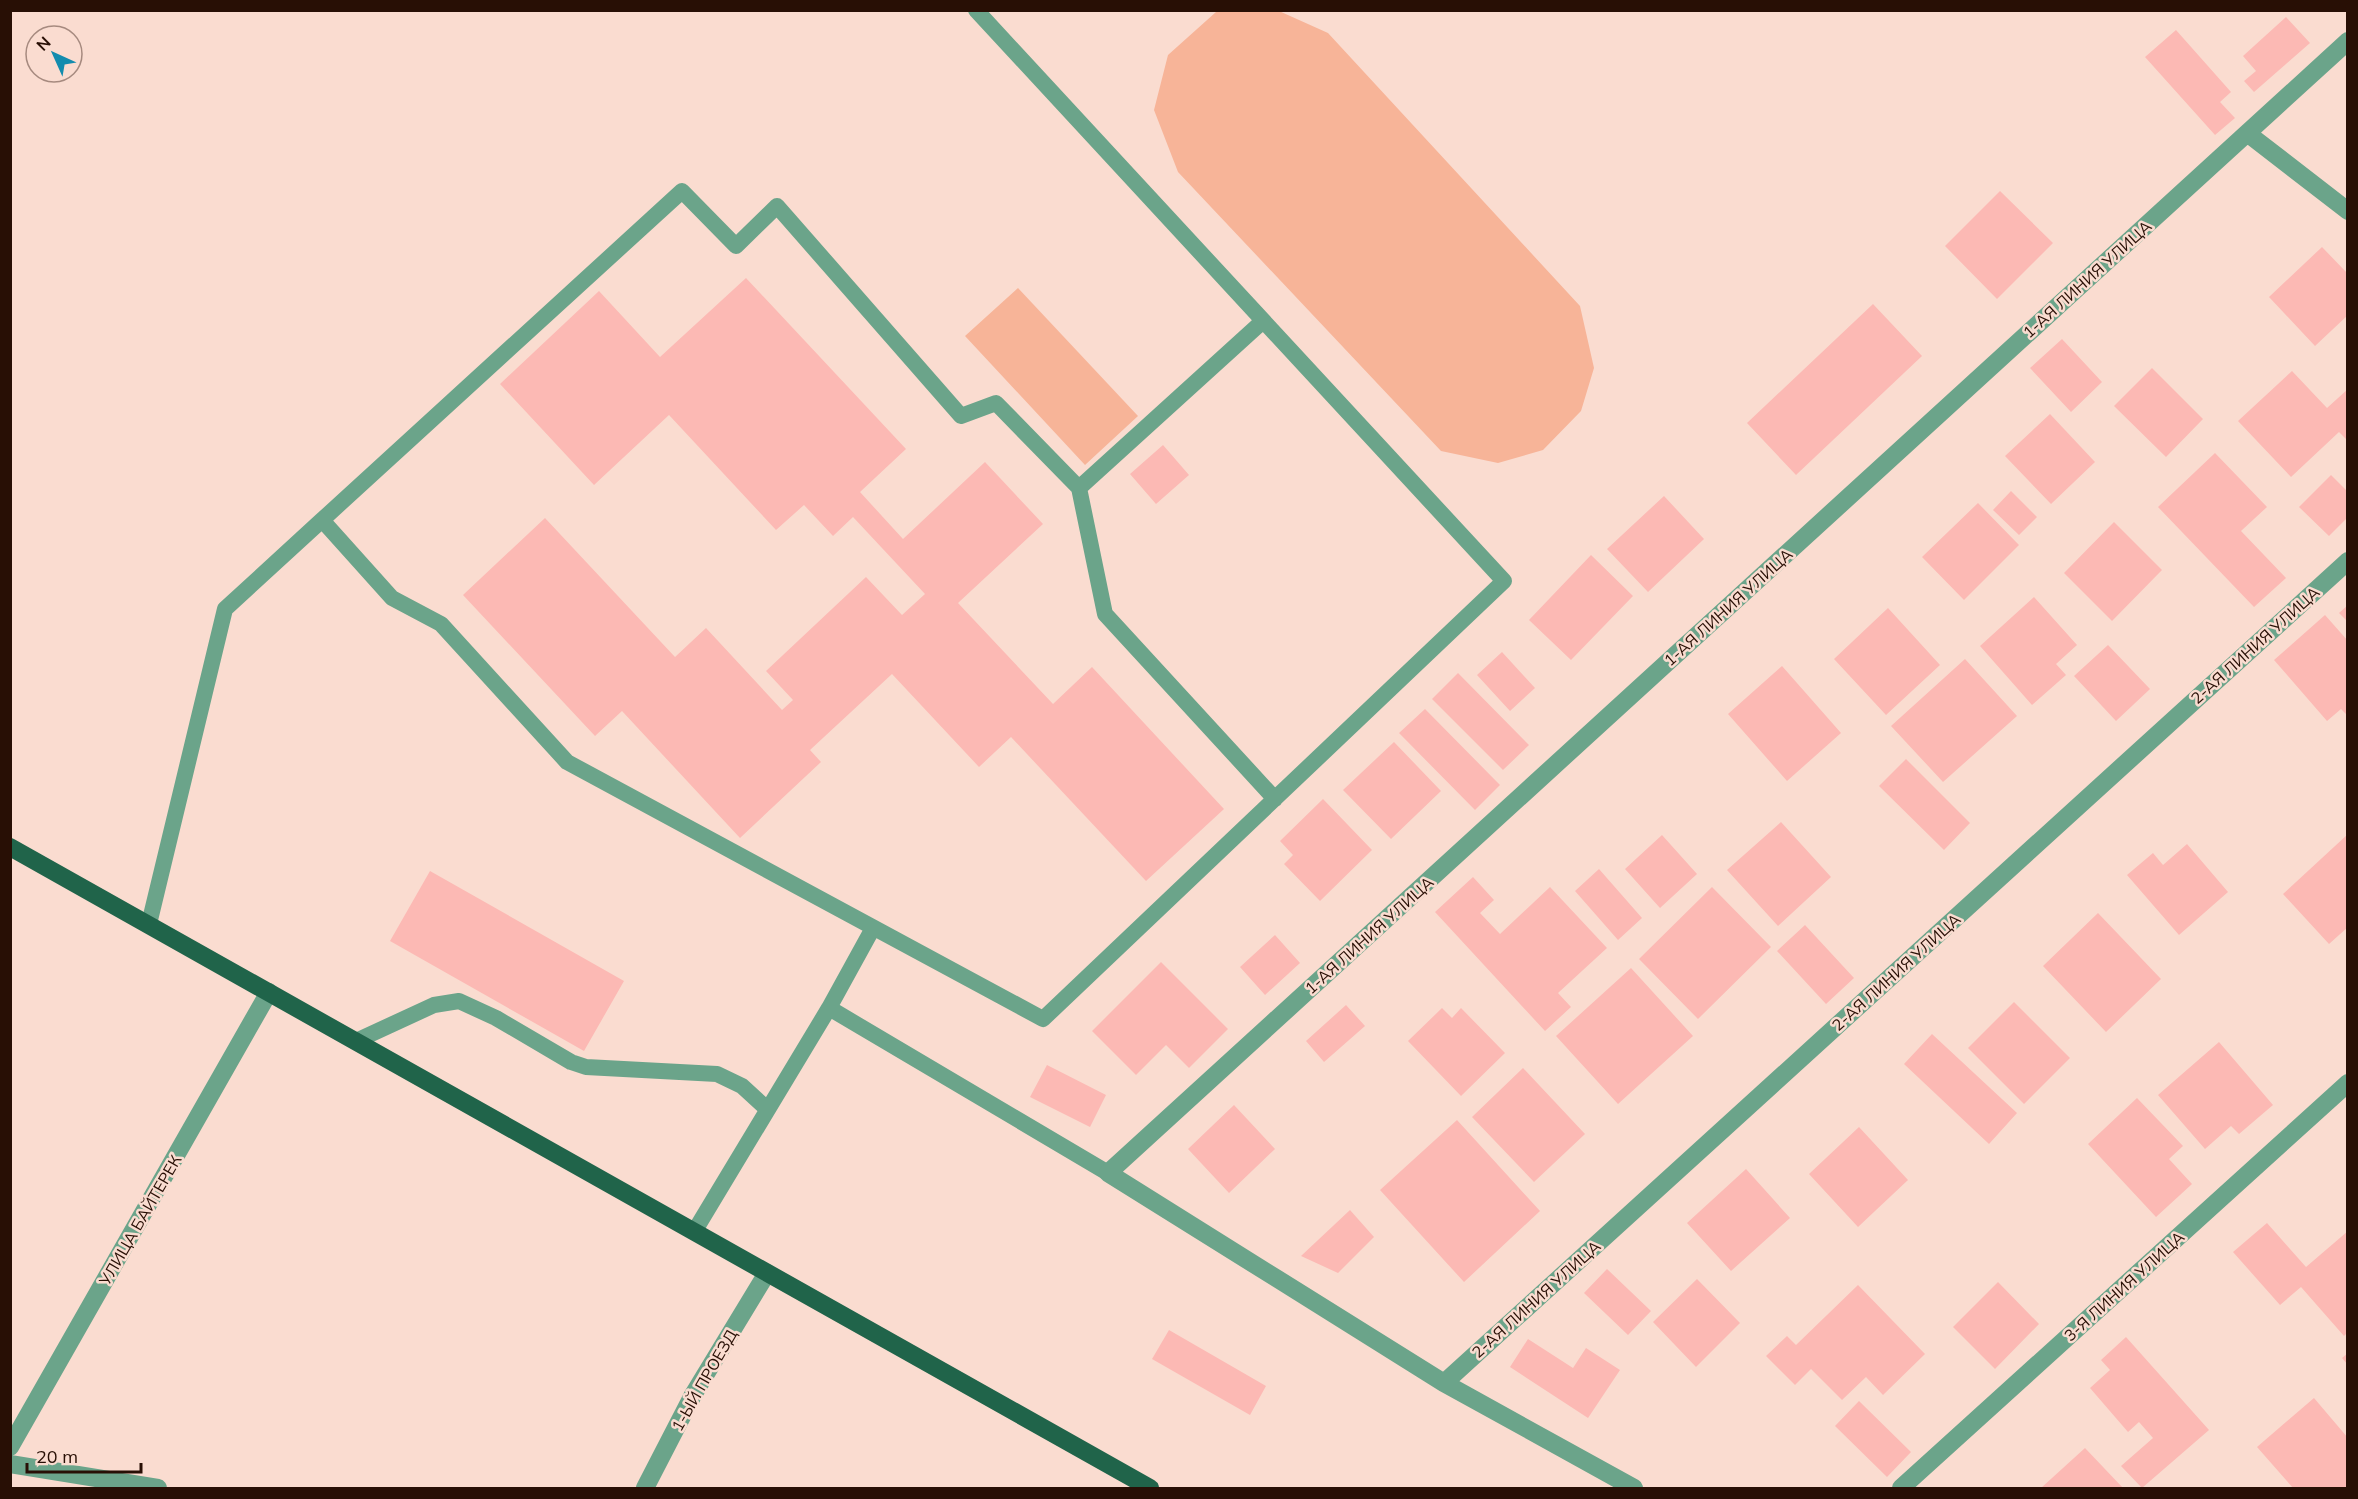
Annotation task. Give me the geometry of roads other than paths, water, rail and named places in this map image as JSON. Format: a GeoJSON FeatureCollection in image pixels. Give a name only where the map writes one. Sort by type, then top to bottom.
{"type":"FeatureCollection","features":[{"type":"Feature","properties":{"kind":"main road"},"geometry":{"type":"LineString","coordinates":[[10,846],[1150,1488]]}},
{"type":"Feature","properties":{"kind":"street","name":"1-АЯ ЛИНИЯ УЛИЦА"},"geometry":{"type":"LineString","coordinates":[[1108,1173],[2348,41]]}},
{"type":"Feature","properties":{"kind":"street"},"geometry":{"type":"LineString","coordinates":[[2247,133],[2348,211]]}},
{"type":"Feature","properties":{"kind":"street","name":"2-АЯ ЛИНИЯ УЛИЦА"},"geometry":{"type":"LineString","coordinates":[[1444,1383],[2348,561]]}},
{"type":"Feature","properties":{"kind":"street","name":"УЛИЦА БАЙТЕРЕК"},"geometry":{"type":"LineString","coordinates":[[10,1448],[269,992]]}},
{"type":"Feature","properties":{"kind":"street","name":"3-Я ЛИНИЯ УЛИЦА"},"geometry":{"type":"LineString","coordinates":[[1901,1488],[2348,1083]]}},
{"type":"Feature","properties":{"kind":"street"},"geometry":{"type":"LineString","coordinates":[[1108,1173],[1444,1383],[1634,1488]]}},
{"type":"Feature","properties":{"kind":"street","name":"1-ЫЙ ПРОЕЗД"},"geometry":{"type":"LineString","coordinates":[[645,1488],[693,1395],[767,1273]]}},
{"type":"Feature","properties":{"kind":"street"},"geometry":{"type":"LineString","coordinates":[[10,1464],[158,1488]]}},
{"type":"Feature","properties":{"kind":"lane"},"geometry":{"type":"LineString","coordinates":[[322,520],[392,598],[441,624],[567,762],[1043,1020],[1504,581],[976,10]]}},
{"type":"Feature","properties":{"kind":"lane"},"geometry":{"type":"LineString","coordinates":[[149,924],[225,609],[682,192],[736,246],[777,206],[961,416],[996,403],[1079,488],[1105,614],[1275,799]]}},
{"type":"Feature","properties":{"kind":"lane"},"geometry":{"type":"LineString","coordinates":[[1079,488],[1263,321]]}},
{"type":"Feature","properties":{"kind":"lane"},"geometry":{"type":"LineString","coordinates":[[694,1232],[766,1108],[829,1008],[873,928]]}},
{"type":"Feature","properties":{"kind":"lane"},"geometry":{"type":"LineString","coordinates":[[356,1041],[434,1005],[459,1001],[496,1018],[571,1062],[586,1067],[717,1074],[742,1086],[766,1108]]}},
{"type":"Feature","properties":{"kind":"lane"},"geometry":{"type":"LineString","coordinates":[[829,1008],[1108,1173]]}}]}
